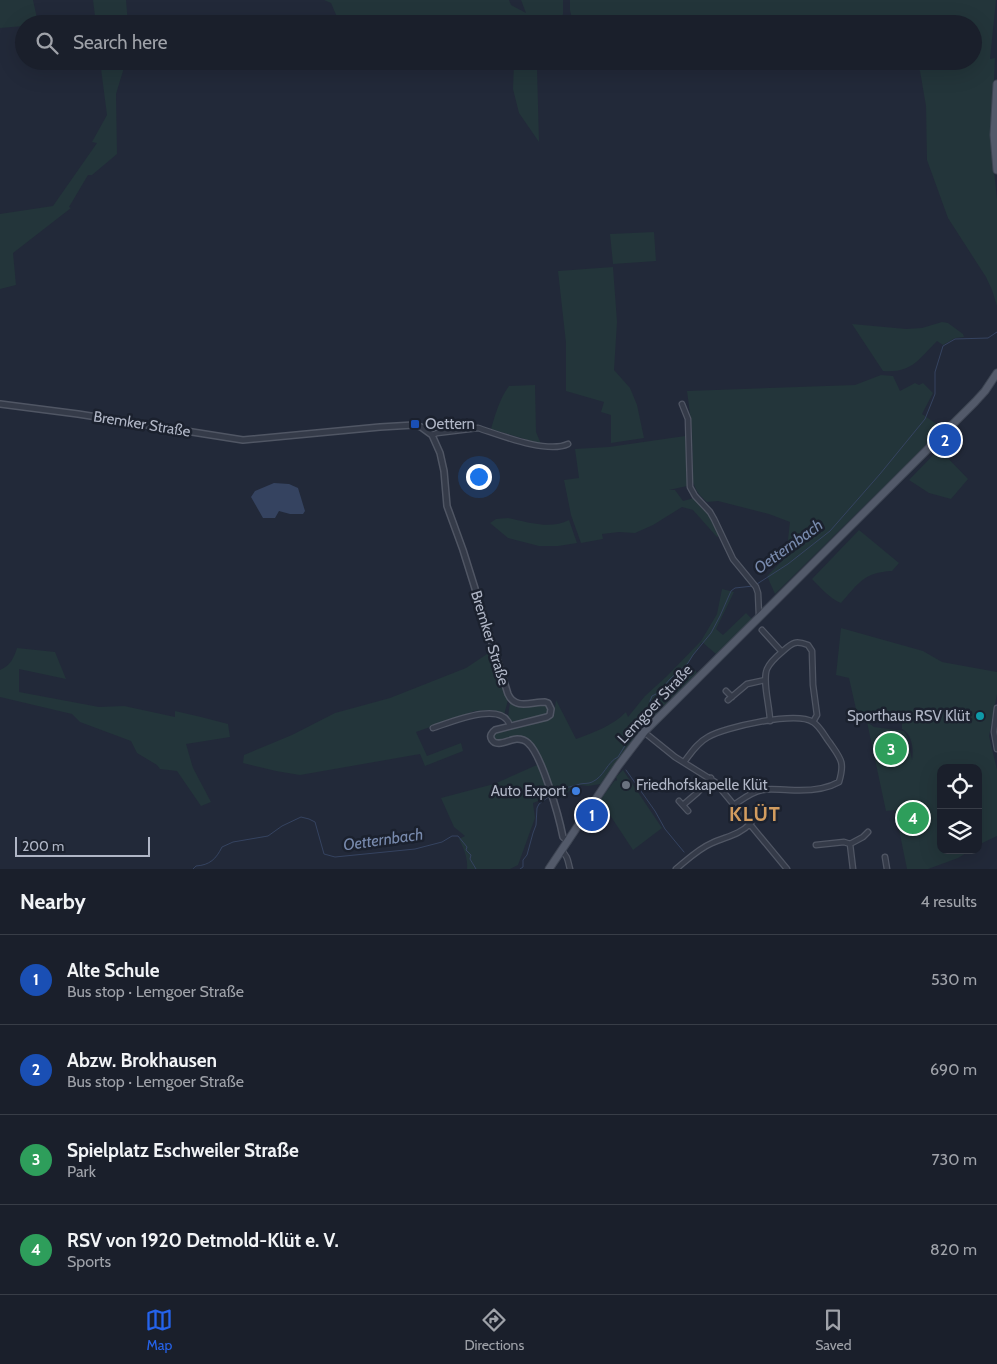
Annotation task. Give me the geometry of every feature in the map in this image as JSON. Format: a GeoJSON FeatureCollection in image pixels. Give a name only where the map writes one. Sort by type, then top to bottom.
{"type":"FeatureCollection","features":[{"type":"Feature","properties":{"kind":"main road"},"geometry":{"type":"LineString","coordinates":[[997,84],[994,136],[997,170]]}},
{"type":"Feature","properties":{"kind":"main road","name":"Lemgoer Straße"},"geometry":{"type":"LineString","coordinates":[[549,869],[618,766],[644,732],[975,402],[997,373]]}},
{"type":"Feature","properties":{"kind":"street","name":"Bremker Straße"},"geometry":{"type":"LineString","coordinates":[[0,404],[78,414],[243,440],[380,426],[414,425],[432,434],[440,453],[444,471],[447,506],[463,550],[508,694],[517,704],[545,702],[551,709],[547,718],[493,731],[491,734],[492,740],[497,743],[520,739],[529,743],[537,756],[551,793],[563,837],[568,841]]}},
{"type":"Feature","properties":{"kind":"street"},"geometry":{"type":"LineString","coordinates":[[682,404],[688,419],[690,434],[690,487],[692,492],[710,512],[733,559],[756,587],[760,616]]}},
{"type":"Feature","properties":{"kind":"street","name":"Bremker Straße"},"geometry":{"type":"LineString","coordinates":[[432,434],[478,428],[528,444],[542,446],[568,444]]}},
{"type":"Feature","properties":{"kind":"street"},"geometry":{"type":"LineString","coordinates":[[762,630],[782,652]]}},
{"type":"Feature","properties":{"kind":"street"},"geometry":{"type":"LineString","coordinates":[[770,721],[765,680],[768,668],[772,661],[795,642],[808,645],[810,648],[818,716],[813,722]]}},
{"type":"Feature","properties":{"kind":"street"},"geometry":{"type":"LineString","coordinates":[[726,691],[730,699],[747,684],[765,680]]}},
{"type":"Feature","properties":{"kind":"street"},"geometry":{"type":"LineString","coordinates":[[997,708],[994,732],[997,749]]}},
{"type":"Feature","properties":{"kind":"street"},"geometry":{"type":"LineString","coordinates":[[433,728],[481,713],[505,717],[510,726]]}},
{"type":"Feature","properties":{"kind":"street"},"geometry":{"type":"LineString","coordinates":[[684,762],[696,746],[708,737],[726,729],[770,721],[804,718],[813,722],[839,755],[842,765],[839,782],[827,787],[802,791],[763,789],[754,792],[734,805]]}},
{"type":"Feature","properties":{"kind":"street"},"geometry":{"type":"LineString","coordinates":[[644,732],[660,746],[716,782],[751,823],[762,840],[786,869]]}},
{"type":"Feature","properties":{"kind":"street"},"geometry":{"type":"LineString","coordinates":[[688,811],[681,803],[697,793],[711,778]]}},
{"type":"Feature","properties":{"kind":"street"},"geometry":{"type":"LineString","coordinates":[[676,869],[703,848],[739,833],[751,823]]}},
{"type":"Feature","properties":{"kind":"street"},"geometry":{"type":"LineString","coordinates":[[816,845],[850,844],[868,832]]}},
{"type":"Feature","properties":{"kind":"street"},"geometry":{"type":"LineString","coordinates":[[850,844],[853,869]]}},
{"type":"Feature","properties":{"kind":"street"},"geometry":{"type":"LineString","coordinates":[[561,851],[564,852],[567,858],[570,869]]}},
{"type":"Feature","properties":{"kind":"street"},"geometry":{"type":"LineString","coordinates":[[885,857],[887,869]]}},
{"type":"Feature","properties":{"kind":"shaded area"},"geometry":{"type":"Polygon","coordinates":[[[0,0],[33,0],[36,15],[15,15],[15,27],[0,28],[0,0]]]}},
{"type":"Feature","properties":{"kind":"shaded area"},"geometry":{"type":"Polygon","coordinates":[[[93,0],[126,0],[127,15],[95,15],[93,0]]]}},
{"type":"Feature","properties":{"kind":"shaded area"},"geometry":{"type":"Polygon","coordinates":[[[324,0],[509,0],[511,5],[526,13],[521,0],[563,0],[563,14],[336,15],[331,3],[324,0]]]}},
{"type":"Feature","properties":{"kind":"shaded area"},"geometry":{"type":"Polygon","coordinates":[[[570,0],[996,0],[990,59],[995,58],[991,142],[997,199],[997,306],[986,277],[948,218],[927,160],[926,106],[919,70],[982,70],[982,15],[571,15],[570,0]]]}},
{"type":"Feature","properties":{"kind":"shaded area"},"geometry":{"type":"Polygon","coordinates":[[[101,70],[123,70],[116,94],[117,154],[92,175],[88,175],[69,207],[71,208],[13,253],[16,285],[0,289],[0,214],[53,206],[97,143],[92,142],[107,115],[101,70]]]}},
{"type":"Feature","properties":{"kind":"shaded area"},"geometry":{"type":"Polygon","coordinates":[[[514,70],[537,70],[539,142],[519,113],[513,89],[514,70]]]}},
{"type":"Feature","properties":{"kind":"shaded area"},"geometry":{"type":"Polygon","coordinates":[[[654,232],[656,261],[613,264],[610,234],[654,232]]]}},
{"type":"Feature","properties":{"kind":"shaded area"},"geometry":{"type":"Polygon","coordinates":[[[613,267],[617,322],[614,370],[630,388],[637,405],[644,438],[611,443],[611,415],[601,412],[604,402],[566,391],[566,343],[558,271],[613,267]]]}},
{"type":"Feature","properties":{"kind":"shaded area"},"geometry":{"type":"Polygon","coordinates":[[[942,322],[948,323],[963,334],[964,337],[955,338],[943,345],[937,341],[914,364],[901,370],[893,371],[883,371],[852,324],[906,329],[922,328],[942,322]]]}},
{"type":"Feature","properties":{"kind":"shaded area"},"geometry":{"type":"Polygon","coordinates":[[[881,375],[893,376],[900,391],[915,383],[919,385],[923,383],[933,393],[922,414],[938,425],[927,436],[928,443],[775,594],[767,576],[786,557],[790,522],[769,514],[718,501],[707,502],[700,495],[693,482],[692,429],[687,391],[855,385],[881,375]]]}},
{"type":"Feature","properties":{"kind":"shaded area"},"geometry":{"type":"Polygon","coordinates":[[[535,385],[536,432],[541,444],[491,429],[500,401],[509,386],[535,385]]]}},
{"type":"Feature","properties":{"kind":"shaded area"},"geometry":{"type":"Polygon","coordinates":[[[685,436],[687,439],[687,486],[669,490],[675,490],[683,501],[694,498],[708,510],[720,535],[717,537],[693,510],[682,507],[653,525],[635,533],[602,534],[603,539],[581,543],[571,515],[564,480],[579,478],[575,449],[609,447],[685,436]]]}},
{"type":"Feature","properties":{"kind":"shaded area"},"geometry":{"type":"Polygon","coordinates":[[[939,449],[968,479],[951,499],[929,493],[909,480],[939,449]]]}},
{"type":"Feature","properties":{"kind":"shaded area"},"geometry":{"type":"Polygon","coordinates":[[[508,518],[547,525],[569,520],[577,543],[539,546],[508,538],[490,523],[496,519],[508,518]]]}},
{"type":"Feature","properties":{"kind":"shaded area"},"geometry":{"type":"Polygon","coordinates":[[[859,530],[899,563],[892,571],[875,574],[862,580],[841,603],[829,596],[812,579],[859,530]]]}},
{"type":"Feature","properties":{"kind":"shaded area"},"geometry":{"type":"Polygon","coordinates":[[[722,589],[734,592],[716,629],[723,635],[746,613],[752,619],[716,654],[702,642],[684,669],[690,675],[695,670],[697,673],[632,741],[601,784],[580,785],[554,800],[544,763],[534,745],[528,739],[521,736],[498,741],[494,737],[497,731],[546,720],[554,715],[556,700],[576,739],[609,725],[626,712],[628,717],[645,696],[701,641],[717,614],[722,589]]]}},
{"type":"Feature","properties":{"kind":"shaded area"},"geometry":{"type":"Polygon","coordinates":[[[841,628],[923,651],[942,662],[997,672],[997,694],[989,736],[997,770],[997,836],[982,843],[982,764],[937,764],[937,854],[964,854],[928,869],[907,869],[895,810],[886,811],[867,722],[874,727],[904,731],[907,736],[912,760],[912,742],[908,734],[902,729],[902,722],[889,723],[869,717],[858,718],[849,678],[836,675],[841,628]]]}},
{"type":"Feature","properties":{"kind":"shaded area"},"geometry":{"type":"Polygon","coordinates":[[[17,648],[55,652],[66,679],[19,669],[19,692],[99,707],[124,706],[175,717],[175,711],[228,724],[230,737],[186,744],[193,768],[211,802],[201,806],[177,771],[160,769],[157,765],[137,753],[131,741],[80,722],[72,714],[0,697],[0,670],[11,661],[17,648]]]}},
{"type":"Feature","properties":{"kind":"shaded area"},"geometry":{"type":"Polygon","coordinates":[[[490,652],[508,700],[504,715],[493,710],[475,711],[416,732],[427,756],[461,743],[463,751],[425,766],[420,754],[300,775],[243,763],[244,755],[292,735],[335,713],[390,698],[466,668],[490,652]]]}},
{"type":"Feature","properties":{"kind":"shaded area"},"geometry":{"type":"Polygon","coordinates":[[[510,702],[520,707],[545,705],[548,711],[543,716],[512,723],[508,717],[510,702]]]}},
{"type":"Feature","properties":{"kind":"shaded area"},"geometry":{"type":"Polygon","coordinates":[[[539,764],[548,797],[533,803],[535,818],[518,865],[510,869],[467,869],[467,861],[459,839],[465,836],[454,827],[441,798],[494,784],[539,764]]]}},
{"type":"Feature","properties":{"kind":"shaded area"},"geometry":{"type":"Polygon","coordinates":[[[623,770],[662,828],[633,850],[600,800],[623,770]]]}},
{"type":"Feature","properties":{"kind":"water"},"geometry":{"type":"Polygon","coordinates":[[[274,483],[289,484],[298,488],[305,511],[303,514],[290,514],[279,511],[275,518],[263,518],[251,497],[255,491],[274,483]]]}},
{"type":"Feature","properties":{"kind":"waterway","name":"Oetternbach"},"geometry":{"type":"LineString","coordinates":[[757,584],[788,564],[830,531],[925,419],[935,394],[935,372],[943,346],[955,339],[988,338],[997,332]]}},
{"type":"Feature","properties":{"kind":"waterway","name":"Oetternbach"},"geometry":{"type":"LineString","coordinates":[[553,794],[559,790],[590,783],[600,777],[611,762],[618,757],[634,731],[651,714],[650,701],[652,696],[664,690],[664,686],[688,663],[711,633],[731,591],[735,588],[753,586]]}},
{"type":"Feature","properties":{"kind":"waterway"},"geometry":{"type":"LineString","coordinates":[[626,770],[655,811],[665,829],[684,852]]}},
{"type":"Feature","properties":{"kind":"waterway","name":"Oetternbach"},"geometry":{"type":"LineString","coordinates":[[520,869],[523,867],[523,860],[527,855],[536,825],[537,808],[539,804],[550,796]]}},
{"type":"Feature","properties":{"kind":"waterway","name":"Oetternbach"},"geometry":{"type":"LineString","coordinates":[[193,869],[196,866],[212,861],[222,847],[233,842],[268,836],[282,826],[301,817],[315,822],[324,854],[335,857],[415,849],[442,842],[452,836],[458,836],[467,847],[466,850],[471,855],[470,859],[476,869]]}},
{"type":"Feature","properties":{"kind":"place","name":"Oettern"},"geometry":{"type":"Point","coordinates":[415,424]}},
{"type":"Feature","properties":{"kind":"place","name":"Abzw. Brokhausen"},"geometry":{"type":"Point","coordinates":[945,440]}},
{"type":"Feature","properties":{"kind":"place","name":"Sporthaus RSV Klüt"},"geometry":{"type":"Point","coordinates":[980,716]}},
{"type":"Feature","properties":{"kind":"place","name":"Spielplatz Eschweiler Straße"},"geometry":{"type":"Point","coordinates":[891,749]}},
{"type":"Feature","properties":{"kind":"place","name":"Friedhofskapelle Klüt"},"geometry":{"type":"Point","coordinates":[626,785]}},
{"type":"Feature","properties":{"kind":"place","name":"Auto Export"},"geometry":{"type":"Point","coordinates":[576,791]}},
{"type":"Feature","properties":{"kind":"place","name":"Alte Schule"},"geometry":{"type":"Point","coordinates":[592,815]}},
{"type":"Feature","properties":{"kind":"place","name":"RSV von 1920 Detmold-Klüt e. V."},"geometry":{"type":"Point","coordinates":[913,818]}},
{"type":"Feature","properties":{"kind":"district","name":"KLÜT"},"geometry":{"type":"Point","coordinates":[755,814]}}]}
